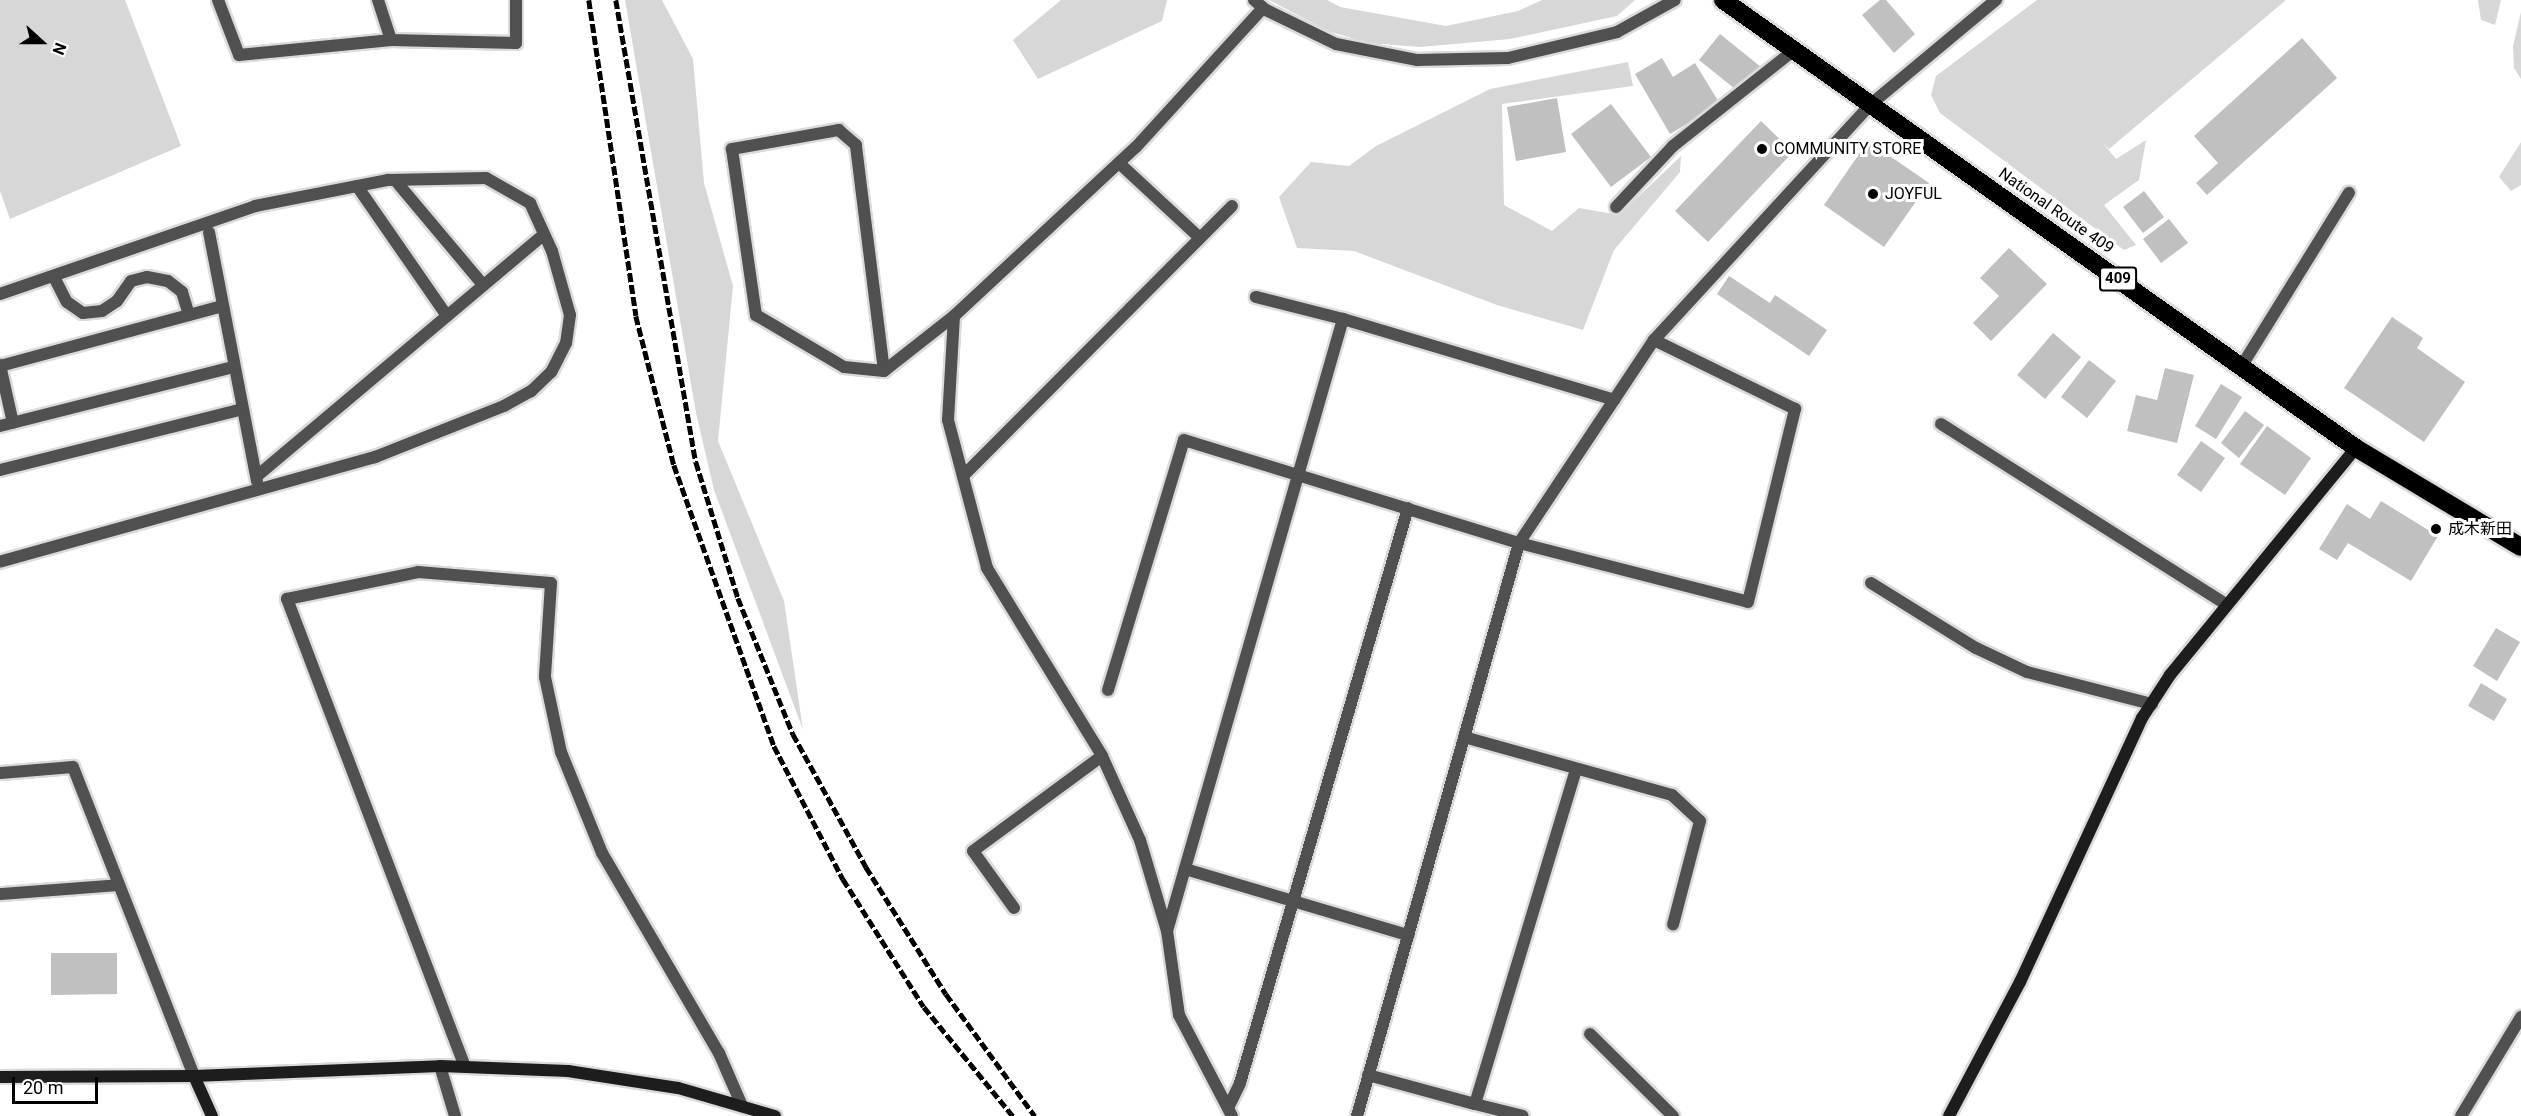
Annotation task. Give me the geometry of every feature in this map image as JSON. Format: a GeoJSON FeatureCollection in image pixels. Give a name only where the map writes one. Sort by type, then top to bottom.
{"type":"FeatureCollection","features":[{"type":"Feature","properties":{"kind":"highway","name":"National Route 409"},"geometry":{"type":"LineString","coordinates":[[1723,0],[2356,448],[2521,547]]}},
{"type":"Feature","properties":{"kind":"street"},"geometry":{"type":"LineString","coordinates":[[218,0],[238,55],[392,40],[516,43],[516,0]]}},
{"type":"Feature","properties":{"kind":"street"},"geometry":{"type":"LineString","coordinates":[[378,0],[392,40]]}},
{"type":"Feature","properties":{"kind":"street"},"geometry":{"type":"LineString","coordinates":[[884,370],[856,145],[839,130],[732,149],[756,315],[844,367],[884,370],[954,316],[1119,163],[1258,4],[1336,44],[1417,60],[1508,58],[1617,32],[1675,0]]}},
{"type":"Feature","properties":{"kind":"street"},"geometry":{"type":"LineString","coordinates":[[1357,1116],[1519,543],[1654,340],[1871,104],[1996,0]]}},
{"type":"Feature","properties":{"kind":"street"},"geometry":{"type":"LineString","coordinates":[[1617,207],[1673,146],[1794,50]]}},
{"type":"Feature","properties":{"kind":"street"},"geometry":{"type":"LineString","coordinates":[[1119,163],[1200,238]]}},
{"type":"Feature","properties":{"kind":"street"},"geometry":{"type":"LineString","coordinates":[[0,294],[255,206],[395,180],[486,178],[530,203],[544,234],[570,315],[566,343],[550,372],[531,391],[504,406],[375,457],[0,562]]}},
{"type":"Feature","properties":{"kind":"street"},"geometry":{"type":"LineString","coordinates":[[395,180],[483,285]]}},
{"type":"Feature","properties":{"kind":"street"},"geometry":{"type":"LineString","coordinates":[[357,186],[447,316]]}},
{"type":"Feature","properties":{"kind":"street"},"geometry":{"type":"LineString","coordinates":[[2241,366],[2349,193]]}},
{"type":"Feature","properties":{"kind":"street"},"geometry":{"type":"LineString","coordinates":[[963,476],[1232,206]]}},
{"type":"Feature","properties":{"kind":"street"},"geometry":{"type":"LineString","coordinates":[[209,231],[233,367],[260,491]]}},
{"type":"Feature","properties":{"kind":"street"},"geometry":{"type":"LineString","coordinates":[[256,476],[544,234]]}},
{"type":"Feature","properties":{"kind":"street"},"geometry":{"type":"LineString","coordinates":[[54,276],[67,302],[83,313],[102,311],[117,301],[131,281],[147,277],[168,281],[182,292],[189,315]]}},
{"type":"Feature","properties":{"kind":"street"},"geometry":{"type":"LineString","coordinates":[[1256,297],[1342,319],[1614,400]]}},
{"type":"Feature","properties":{"kind":"street"},"geometry":{"type":"LineString","coordinates":[[222,306],[0,366],[6,425],[233,367]]}},
{"type":"Feature","properties":{"kind":"street"},"geometry":{"type":"LineString","coordinates":[[954,316],[948,420],[987,568],[1102,756],[1140,840],[1167,931],[1179,1014],[1230,1112]]}},
{"type":"Feature","properties":{"kind":"street"},"geometry":{"type":"LineString","coordinates":[[1167,931],[1342,319]]}},
{"type":"Feature","properties":{"kind":"street"},"geometry":{"type":"LineString","coordinates":[[1108,690],[1184,440],[1519,543],[1748,602],[1795,410],[1654,340]]}},
{"type":"Feature","properties":{"kind":"street"},"geometry":{"type":"LineString","coordinates":[[0,470],[242,409]]}},
{"type":"Feature","properties":{"kind":"street"},"geometry":{"type":"LineString","coordinates":[[1941,424],[2227,604]]}},
{"type":"Feature","properties":{"kind":"street"},"geometry":{"type":"LineString","coordinates":[[1949,1116],[2020,982],[2152,704],[2227,604],[2356,448]]}},
{"type":"Feature","properties":{"kind":"street"},"geometry":{"type":"LineString","coordinates":[[1230,1112],[1408,508]]}},
{"type":"Feature","properties":{"kind":"street"},"geometry":{"type":"LineString","coordinates":[[465,1067],[287,599],[418,572],[551,584],[545,677],[561,752],[602,853],[719,1053],[742,1106]]}},
{"type":"Feature","properties":{"kind":"street"},"geometry":{"type":"LineString","coordinates":[[1871,583],[1976,648],[2027,672],[2152,704]]}},
{"type":"Feature","properties":{"kind":"street"},"geometry":{"type":"LineString","coordinates":[[1464,737],[1672,795],[1700,821],[1673,925]]}},
{"type":"Feature","properties":{"kind":"street"},"geometry":{"type":"LineString","coordinates":[[1014,908],[973,851],[1102,756]]}},
{"type":"Feature","properties":{"kind":"street"},"geometry":{"type":"LineString","coordinates":[[0,773],[73,767],[194,1076],[212,1116]]}},
{"type":"Feature","properties":{"kind":"street"},"geometry":{"type":"LineString","coordinates":[[1475,1104],[1576,769]]}},
{"type":"Feature","properties":{"kind":"street"},"geometry":{"type":"LineString","coordinates":[[1185,869],[1408,935]]}},
{"type":"Feature","properties":{"kind":"street"},"geometry":{"type":"LineString","coordinates":[[0,894],[119,885]]}},
{"type":"Feature","properties":{"kind":"street"},"geometry":{"type":"LineString","coordinates":[[2461,1116],[2521,1017]]}},
{"type":"Feature","properties":{"kind":"street"},"geometry":{"type":"LineString","coordinates":[[1590,1034],[1673,1116]]}},
{"type":"Feature","properties":{"kind":"street"},"geometry":{"type":"LineString","coordinates":[[440,1066],[454,1116]]}},
{"type":"Feature","properties":{"kind":"street"},"geometry":{"type":"LineString","coordinates":[[0,1077],[194,1076],[440,1066],[568,1071],[678,1088],[775,1116]]}},
{"type":"Feature","properties":{"kind":"street"},"geometry":{"type":"LineString","coordinates":[[1368,1075],[1523,1116]]}},
{"type":"Feature","properties":{"kind":"shaded area"},"geometry":{"type":"Polygon","coordinates":[[[0,0],[125,0],[181,146],[10,219],[0,191],[0,0]]]}},
{"type":"Feature","properties":{"kind":"shaded area"},"geometry":{"type":"Polygon","coordinates":[[[625,0],[662,0],[693,59],[704,183],[733,286],[718,441],[784,601],[803,730],[714,490],[696,413],[625,0]]]}},
{"type":"Feature","properties":{"kind":"shaded area"},"geometry":{"type":"Polygon","coordinates":[[[1061,0],[1167,0],[1162,21],[1038,79],[1013,40],[1061,0]]]}},
{"type":"Feature","properties":{"kind":"shaded area"},"geometry":{"type":"Polygon","coordinates":[[[1269,0],[1327,0],[1340,7],[1446,26],[1518,11],[1542,0],[1635,0],[1617,16],[1510,39],[1420,47],[1368,43],[1328,31],[1269,0]]]}},
{"type":"Feature","properties":{"kind":"shaded area"},"geometry":{"type":"Polygon","coordinates":[[[2037,0],[2286,0],[2109,149],[2102,142],[2116,159],[2146,140],[2139,180],[2104,205],[2136,245],[2124,250],[1940,113],[1931,95],[1936,76],[2037,0]]]}},
{"type":"Feature","properties":{"kind":"shaded area"},"geometry":{"type":"Polygon","coordinates":[[[2478,0],[2501,0],[2495,25],[2481,20],[2478,0]]]}},
{"type":"Feature","properties":{"kind":"shaded area"},"geometry":{"type":"Polygon","coordinates":[[[2521,12],[2521,79],[2514,68],[2513,46],[2521,12]]]}},
{"type":"Feature","properties":{"kind":"shaded area"},"geometry":{"type":"Polygon","coordinates":[[[1628,62],[1633,86],[1502,104],[1504,205],[1552,231],[1579,208],[1619,215],[1681,156],[1680,172],[1614,250],[1583,330],[1497,305],[1354,251],[1297,248],[1279,197],[1311,162],[1349,166],[1376,146],[1490,89],[1628,62]]]}},
{"type":"Feature","properties":{"kind":"shaded area"},"geometry":{"type":"Polygon","coordinates":[[[2521,142],[2521,185],[2511,191],[2499,177],[2521,142]]]}},
{"type":"Feature","properties":{"kind":"building"},"geometry":{"type":"Polygon","coordinates":[[[1880,0],[1886,0],[1915,34],[1894,53],[1862,15],[1880,0]]]}},
{"type":"Feature","properties":{"kind":"building"},"geometry":{"type":"Polygon","coordinates":[[[1720,34],[1761,67],[1740,93],[1699,60],[1720,34]]]}},
{"type":"Feature","properties":{"kind":"building"},"geometry":{"type":"Polygon","coordinates":[[[2302,38],[2337,78],[2207,195],[2196,183],[2218,163],[2194,136],[2302,38]]]}},
{"type":"Feature","properties":{"kind":"building"},"geometry":{"type":"Polygon","coordinates":[[[1662,58],[1673,77],[1695,63],[1720,104],[1670,134],[1635,74],[1662,58]]]}},
{"type":"Feature","properties":{"kind":"building"},"geometry":{"type":"Polygon","coordinates":[[[1557,98],[1566,152],[1516,161],[1507,107],[1557,98]]]}},
{"type":"Feature","properties":{"kind":"building"},"geometry":{"type":"Polygon","coordinates":[[[1611,104],[1651,157],[1611,187],[1571,134],[1611,104]]]}},
{"type":"Feature","properties":{"kind":"building"},"geometry":{"type":"Polygon","coordinates":[[[1761,121],[1793,152],[1708,242],[1675,211],[1761,121]]]}},
{"type":"Feature","properties":{"kind":"building"},"geometry":{"type":"Polygon","coordinates":[[[1868,141],[1929,183],[1884,247],[1824,205],[1868,141]]]}},
{"type":"Feature","properties":{"kind":"building"},"geometry":{"type":"Polygon","coordinates":[[[2144,191],[2164,217],[2143,233],[2123,207],[2144,191]]]}},
{"type":"Feature","properties":{"kind":"building"},"geometry":{"type":"Polygon","coordinates":[[[2169,219],[2188,243],[2161,263],[2143,239],[2169,219]]]}},
{"type":"Feature","properties":{"kind":"building"},"geometry":{"type":"Polygon","coordinates":[[[2009,248],[2047,284],[1991,341],[1973,323],[1999,296],[1980,278],[2009,248]]]}},
{"type":"Feature","properties":{"kind":"building"},"geometry":{"type":"Polygon","coordinates":[[[1729,276],[1770,303],[1775,295],[1827,330],[1809,356],[1717,294],[1729,276]]]}},
{"type":"Feature","properties":{"kind":"building"},"geometry":{"type":"Polygon","coordinates":[[[2392,317],[2423,338],[2417,348],[2465,382],[2424,442],[2344,388],[2392,317]]]}},
{"type":"Feature","properties":{"kind":"building"},"geometry":{"type":"Polygon","coordinates":[[[2053,333],[2081,357],[2045,399],[2017,375],[2053,333]]]}},
{"type":"Feature","properties":{"kind":"building"},"geometry":{"type":"Polygon","coordinates":[[[2089,360],[2116,381],[2087,418],[2061,397],[2089,360]]]}},
{"type":"Feature","properties":{"kind":"building"},"geometry":{"type":"Polygon","coordinates":[[[2165,368],[2194,375],[2177,443],[2127,431],[2136,395],[2157,400],[2165,368]]]}},
{"type":"Feature","properties":{"kind":"building"},"geometry":{"type":"Polygon","coordinates":[[[2221,384],[2242,397],[2216,439],[2195,426],[2221,384]]]}},
{"type":"Feature","properties":{"kind":"building"},"geometry":{"type":"Polygon","coordinates":[[[2245,411],[2264,425],[2239,458],[2221,443],[2245,411]]]}},
{"type":"Feature","properties":{"kind":"building"},"geometry":{"type":"Polygon","coordinates":[[[2267,426],[2311,458],[2285,495],[2240,464],[2267,426]]]}},
{"type":"Feature","properties":{"kind":"building"},"geometry":{"type":"Polygon","coordinates":[[[2201,441],[2225,458],[2201,492],[2177,475],[2201,441]]]}},
{"type":"Feature","properties":{"kind":"building"},"geometry":{"type":"Polygon","coordinates":[[[2381,501],[2438,536],[2411,581],[2348,543],[2337,560],[2319,549],[2347,504],[2370,519],[2381,501]]]}},
{"type":"Feature","properties":{"kind":"building"},"geometry":{"type":"Polygon","coordinates":[[[2496,628],[2520,642],[2497,681],[2473,666],[2496,628]]]}},
{"type":"Feature","properties":{"kind":"building"},"geometry":{"type":"Polygon","coordinates":[[[2481,683],[2507,699],[2494,721],[2468,706],[2481,683]]]}},
{"type":"Feature","properties":{"kind":"building"},"geometry":{"type":"Polygon","coordinates":[[[51,953],[117,953],[117,994],[51,995],[51,953]]]}},
{"type":"Feature","properties":{"kind":"railway"},"geometry":{"type":"LineString","coordinates":[[589,0],[636,316],[674,465],[774,746],[843,879],[924,1007],[1013,1116]]}},
{"type":"Feature","properties":{"kind":"railway"},"geometry":{"type":"LineString","coordinates":[[616,0],[696,462],[738,598],[793,734],[866,867],[946,994],[1035,1116]]}},
{"type":"Feature","properties":{"kind":"place","name":"COMMUNITY STORE"},"geometry":{"type":"Point","coordinates":[1762,149]}},
{"type":"Feature","properties":{"kind":"place","name":"JOYFUL"},"geometry":{"type":"Point","coordinates":[1873,194]}},
{"type":"Feature","properties":{"kind":"place","name":"成木新田"},"geometry":{"type":"Point","coordinates":[2436,529]}}]}
